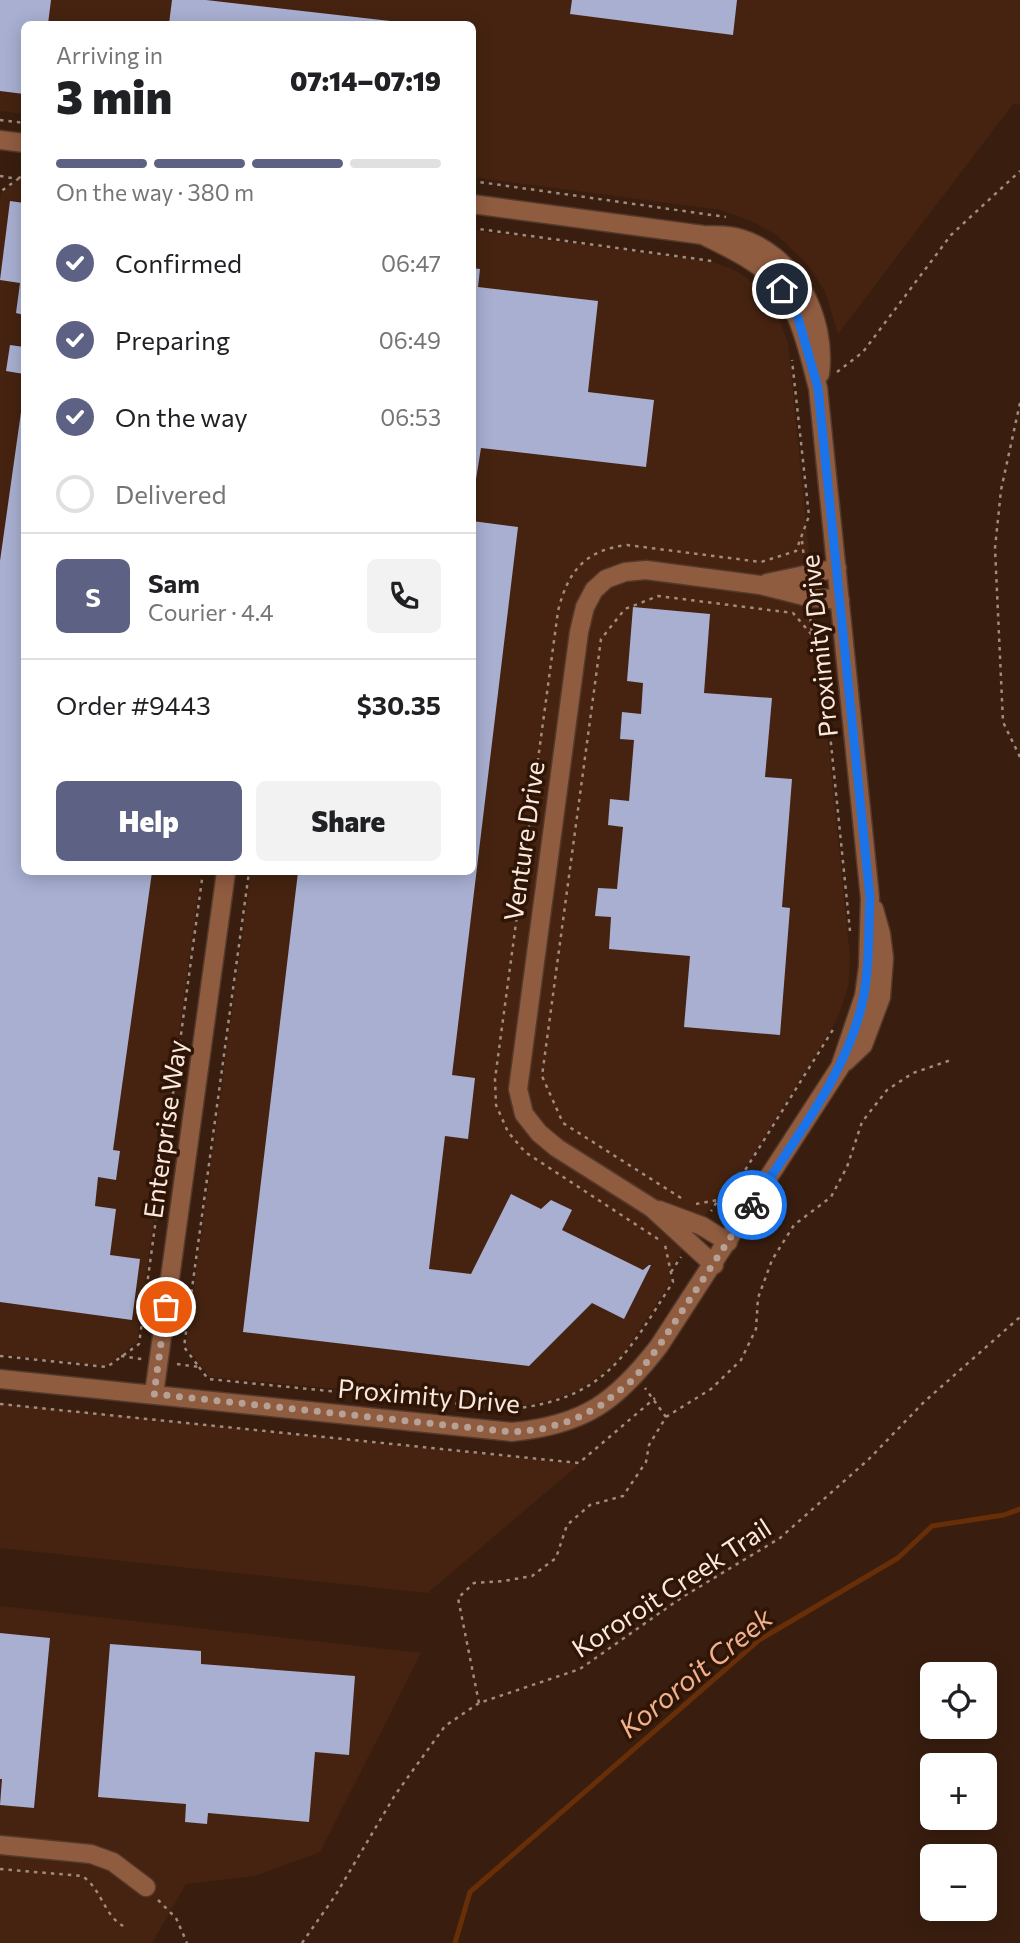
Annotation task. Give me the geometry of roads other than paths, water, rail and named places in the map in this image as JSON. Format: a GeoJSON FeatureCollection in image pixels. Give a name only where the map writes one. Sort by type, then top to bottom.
{"type":"FeatureCollection","features":[{"type":"Feature","properties":{"kind":"street"},"geometry":{"type":"LineString","coordinates":[[0,140],[21,143]]}},
{"type":"Feature","properties":{"kind":"street","name":"Proximity Drive"},"geometry":{"type":"LineString","coordinates":[[0,1379],[512,1432],[542,1429],[573,1420],[600,1406],[634,1379],[714,1265],[841,1067],[864,996],[868,967],[870,898],[818,388],[798,318],[782,289],[759,266],[703,235],[476,205]]}},
{"type":"Feature","properties":{"kind":"street","name":"Venture Drive"},"geometry":{"type":"LineString","coordinates":[[761,585],[837,568]]}},
{"type":"Feature","properties":{"kind":"street","name":"Venture Drive"},"geometry":{"type":"LineString","coordinates":[[714,1265],[652,1208],[557,1148],[540,1133],[524,1114],[518,1089],[579,632],[585,607],[594,590],[606,579],[625,572],[646,570],[761,585],[808,597],[840,600]]}},
{"type":"Feature","properties":{"kind":"street","name":"Enterprise Way"},"geometry":{"type":"LineString","coordinates":[[154,1394],[226,875]]}},
{"type":"Feature","properties":{"kind":"street","name":"Venture Drive"},"geometry":{"type":"LineString","coordinates":[[652,1208],[702,1226],[728,1242]]}},
{"type":"Feature","properties":{"kind":"street"},"geometry":{"type":"LineString","coordinates":[[0,1844],[91,1854],[113,1862],[146,1887]]}},
{"type":"Feature","properties":{"kind":"waterway","name":"Kororoit Creek"},"geometry":{"type":"LineString","coordinates":[[455,1943],[470,1892],[759,1640],[898,1558],[932,1526],[1004,1515],[1020,1509]]}}]}
